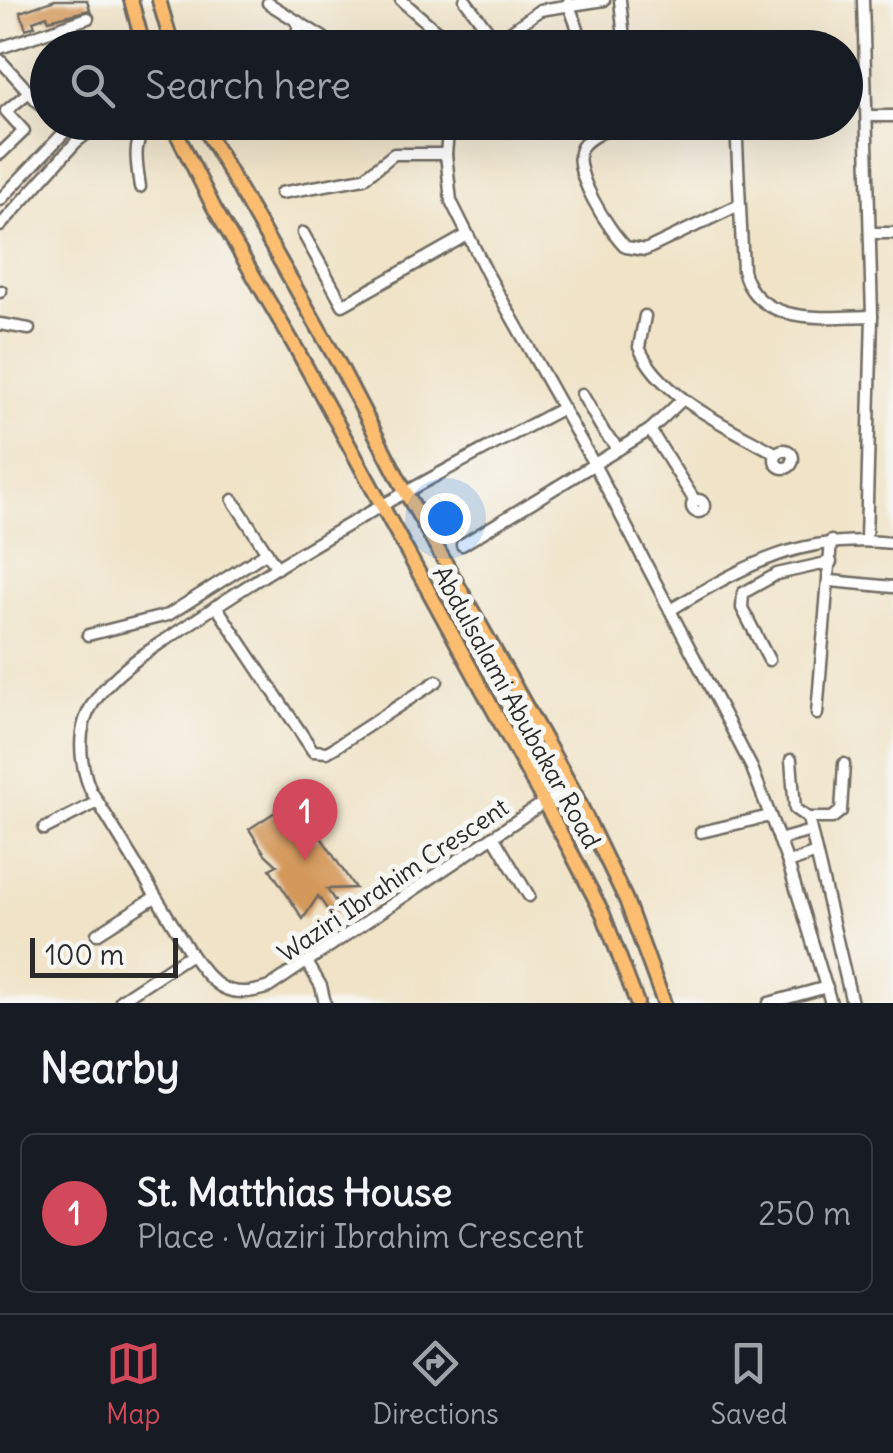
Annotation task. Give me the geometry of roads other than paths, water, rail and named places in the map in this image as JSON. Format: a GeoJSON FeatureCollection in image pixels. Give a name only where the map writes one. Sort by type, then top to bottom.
{"type":"FeatureCollection","features":[{"type":"Feature","properties":{"kind":"main road"},"geometry":{"type":"LineString","coordinates":[[131,0],[139,30]]}},
{"type":"Feature","properties":{"kind":"main road"},"geometry":{"type":"LineString","coordinates":[[159,0],[168,30]]}},
{"type":"Feature","properties":{"kind":"main road","name":"Abdulsalami Abubakar Road"},"geometry":{"type":"LineString","coordinates":[[180,140],[603,914],[636,1003]]}},
{"type":"Feature","properties":{"kind":"main road","name":"Abdulsalami Abubakar Road"},"geometry":{"type":"LineString","coordinates":[[212,140],[573,790],[626,900],[664,1003]]}},
{"type":"Feature","properties":{"kind":"street"},"geometry":{"type":"LineString","coordinates":[[400,0],[435,30]]}},
{"type":"Feature","properties":{"kind":"street"},"geometry":{"type":"LineString","coordinates":[[465,0],[483,30]]}},
{"type":"Feature","properties":{"kind":"street"},"geometry":{"type":"LineString","coordinates":[[512,30],[540,10],[604,0]]}},
{"type":"Feature","properties":{"kind":"street"},"geometry":{"type":"LineString","coordinates":[[620,0],[623,30]]}},
{"type":"Feature","properties":{"kind":"street"},"geometry":{"type":"LineString","coordinates":[[863,0],[872,316],[866,540]]}},
{"type":"Feature","properties":{"kind":"street"},"geometry":{"type":"LineString","coordinates":[[268,3],[311,30]]}},
{"type":"Feature","properties":{"kind":"street"},"geometry":{"type":"LineString","coordinates":[[568,3],[578,30]]}},
{"type":"Feature","properties":{"kind":"street"},"geometry":{"type":"LineString","coordinates":[[53,30],[88,18]]}},
{"type":"Feature","properties":{"kind":"street"},"geometry":{"type":"LineString","coordinates":[[298,22],[298,30]]}},
{"type":"Feature","properties":{"kind":"street"},"geometry":{"type":"LineString","coordinates":[[0,48],[30,38]]}},
{"type":"Feature","properties":{"kind":"street"},"geometry":{"type":"LineString","coordinates":[[0,60],[29,92],[2,110],[24,131],[0,154]]}},
{"type":"Feature","properties":{"kind":"street"},"geometry":{"type":"LineString","coordinates":[[868,116],[893,116]]}},
{"type":"Feature","properties":{"kind":"street"},"geometry":{"type":"LineString","coordinates":[[0,200],[49,140]]}},
{"type":"Feature","properties":{"kind":"street"},"geometry":{"type":"LineString","coordinates":[[0,226],[79,140]]}},
{"type":"Feature","properties":{"kind":"street"},"geometry":{"type":"LineString","coordinates":[[138,140],[140,187]]}},
{"type":"Feature","properties":{"kind":"street"},"geometry":{"type":"LineString","coordinates":[[447,140],[447,187],[467,236],[595,466],[752,768],[788,863],[831,1003]]}},
{"type":"Feature","properties":{"kind":"street"},"geometry":{"type":"LineString","coordinates":[[590,140],[580,156],[596,206],[626,247],[645,250],[739,205]]}},
{"type":"Feature","properties":{"kind":"street"},"geometry":{"type":"LineString","coordinates":[[737,140],[742,270],[757,298],[785,313],[808,318],[872,316]]}},
{"type":"Feature","properties":{"kind":"street"},"geometry":{"type":"LineString","coordinates":[[281,193],[364,178],[394,154],[446,154]]}},
{"type":"Feature","properties":{"kind":"street"},"geometry":{"type":"LineString","coordinates":[[448,230],[461,223]]}},
{"type":"Feature","properties":{"kind":"street"},"geometry":{"type":"LineString","coordinates":[[303,233],[344,305],[467,236]]}},
{"type":"Feature","properties":{"kind":"street"},"geometry":{"type":"LineString","coordinates":[[870,234],[893,233]]}},
{"type":"Feature","properties":{"kind":"street"},"geometry":{"type":"LineString","coordinates":[[645,316],[639,347],[642,354],[684,400],[777,454]]}},
{"type":"Feature","properties":{"kind":"street"},"geometry":{"type":"LineString","coordinates":[[0,324],[29,329]]}},
{"type":"Feature","properties":{"kind":"street"},"geometry":{"type":"LineString","coordinates":[[582,394],[604,434],[620,449]]}},
{"type":"Feature","properties":{"kind":"street"},"geometry":{"type":"LineString","coordinates":[[462,544],[595,466],[650,430],[684,400]]}},
{"type":"Feature","properties":{"kind":"street","name":"Waziri Ibrahim Crescent"},"geometry":{"type":"LineString","coordinates":[[563,408],[380,504],[216,606],[116,677],[90,708],[80,746],[84,772],[98,802],[190,954],[220,988],[239,994],[269,987],[543,803],[573,790]]}},
{"type":"Feature","properties":{"kind":"street"},"geometry":{"type":"LineString","coordinates":[[650,430],[695,501]]}},
{"type":"Feature","properties":{"kind":"street"},"geometry":{"type":"LineString","coordinates":[[233,500],[277,568]]}},
{"type":"Feature","properties":{"kind":"street"},"geometry":{"type":"LineString","coordinates":[[817,714],[832,541]]}},
{"type":"Feature","properties":{"kind":"street"},"geometry":{"type":"LineString","coordinates":[[670,610],[748,565],[832,541],[893,543]]}},
{"type":"Feature","properties":{"kind":"street"},"geometry":{"type":"LineString","coordinates":[[88,635],[168,615],[267,552]]}},
{"type":"Feature","properties":{"kind":"street"},"geometry":{"type":"LineString","coordinates":[[768,660],[742,608],[743,593],[777,574],[831,562]]}},
{"type":"Feature","properties":{"kind":"street"},"geometry":{"type":"LineString","coordinates":[[831,580],[893,587]]}},
{"type":"Feature","properties":{"kind":"street"},"geometry":{"type":"LineString","coordinates":[[216,606],[313,751],[334,748],[437,680]]}},
{"type":"Feature","properties":{"kind":"street"},"geometry":{"type":"LineString","coordinates":[[791,760],[796,809],[809,825],[852,1003]]}},
{"type":"Feature","properties":{"kind":"street"},"geometry":{"type":"LineString","coordinates":[[780,840],[841,811],[844,764]]}},
{"type":"Feature","properties":{"kind":"street"},"geometry":{"type":"LineString","coordinates":[[44,829],[98,802]]}},
{"type":"Feature","properties":{"kind":"street"},"geometry":{"type":"LineString","coordinates":[[702,832],[770,816]]}},
{"type":"Feature","properties":{"kind":"street"},"geometry":{"type":"LineString","coordinates":[[493,836],[529,896]]}},
{"type":"Feature","properties":{"kind":"street"},"geometry":{"type":"LineString","coordinates":[[788,863],[816,853]]}},
{"type":"Feature","properties":{"kind":"street"},"geometry":{"type":"LineString","coordinates":[[97,934],[155,897]]}},
{"type":"Feature","properties":{"kind":"street"},"geometry":{"type":"LineString","coordinates":[[121,1000],[190,954]]}},
{"type":"Feature","properties":{"kind":"street"},"geometry":{"type":"LineString","coordinates":[[306,962],[321,986],[325,1003]]}},
{"type":"Feature","properties":{"kind":"street"},"geometry":{"type":"LineString","coordinates":[[769,1003],[827,987]]}},
{"type":"Feature","properties":{"kind":"place","name":"St. Matthias House"},"geometry":{"type":"Point","coordinates":[305,861]}}]}
